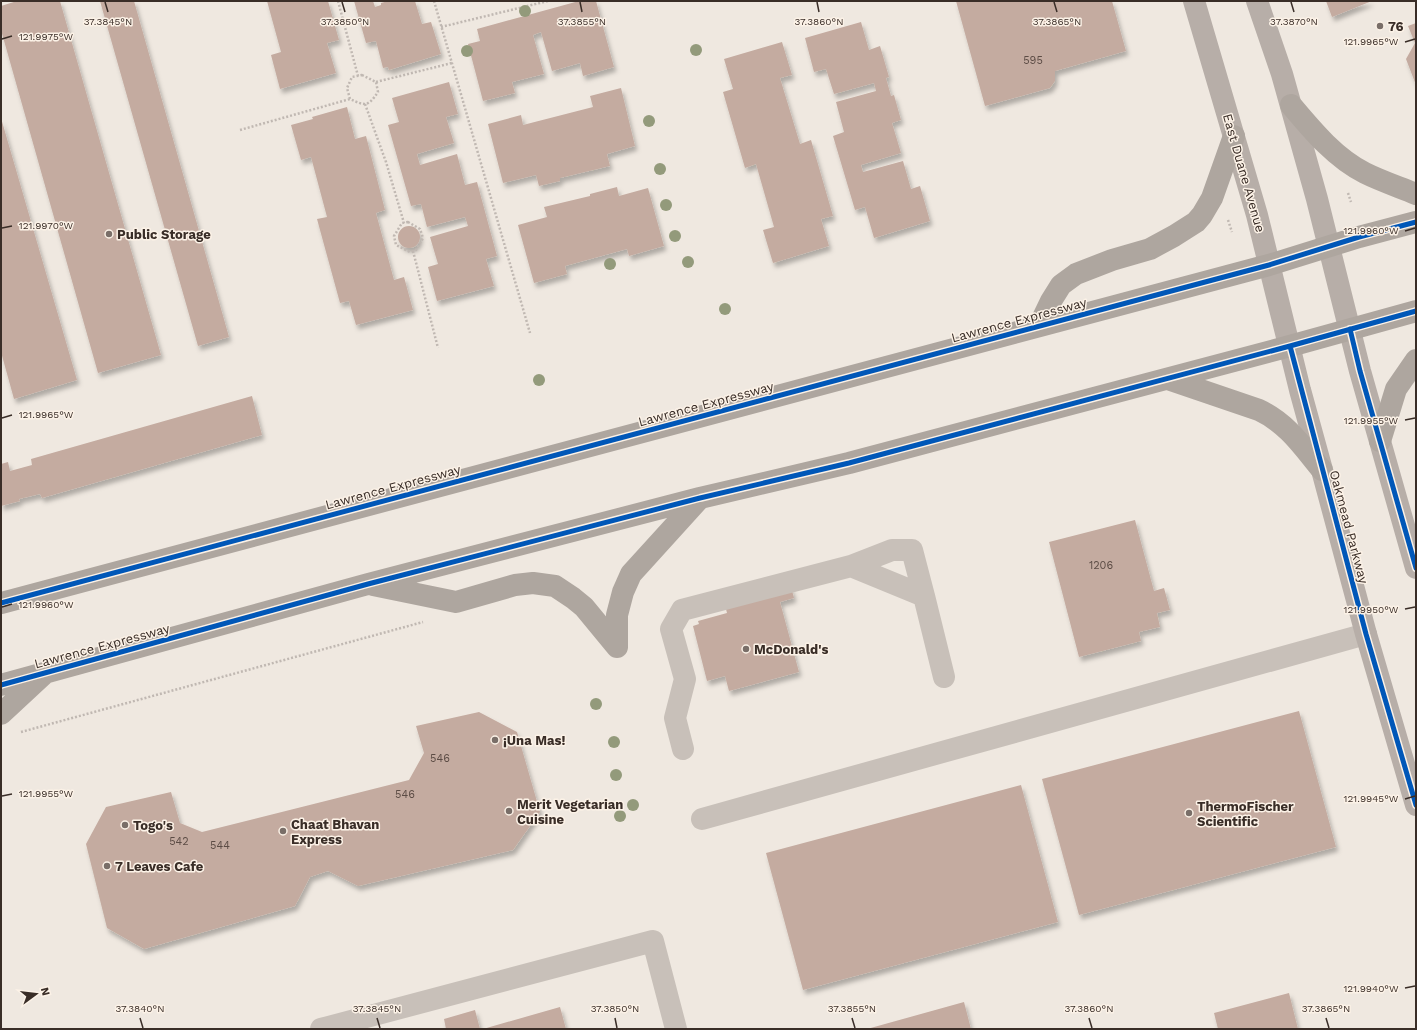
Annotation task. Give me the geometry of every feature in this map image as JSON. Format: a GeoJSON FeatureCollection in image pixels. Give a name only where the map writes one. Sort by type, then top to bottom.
{"type":"FeatureCollection","features":[{"type":"Feature","properties":{"kind":"highway"},"geometry":{"type":"LineString","coordinates":[[1291,105],[1314,133],[1350,164],[1364,173],[1416,194]]}},
{"type":"Feature","properties":{"kind":"highway"},"geometry":{"type":"LineString","coordinates":[[1039,326],[1051,301],[1061,285],[1076,274],[1112,260],[1150,249],[1196,222],[1212,198],[1234,136]]}},
{"type":"Feature","properties":{"kind":"highway","name":"Lawrence Expressway"},"geometry":{"type":"LineString","coordinates":[[1,603],[1269,265],[1329,246],[1416,222]]}},
{"type":"Feature","properties":{"kind":"highway","name":"Lawrence Expressway"},"geometry":{"type":"LineString","coordinates":[[1,685],[368,584],[700,498],[849,464],[1416,311]]}},
{"type":"Feature","properties":{"kind":"highway"},"geometry":{"type":"LineString","coordinates":[[1380,441],[1396,389],[1416,360]]}},
{"type":"Feature","properties":{"kind":"highway"},"geometry":{"type":"LineString","coordinates":[[1168,379],[1271,415],[1289,430],[1322,470]]}},
{"type":"Feature","properties":{"kind":"highway"},"geometry":{"type":"LineString","coordinates":[[368,584],[456,602],[515,585],[533,583],[555,586],[584,607],[617,647],[617,615],[623,592],[630,574],[700,498]]}},
{"type":"Feature","properties":{"kind":"highway"},"geometry":{"type":"LineString","coordinates":[[1,714],[46,673]]}},
{"type":"Feature","properties":{"kind":"main road","name":"East Duane Avenue"},"geometry":{"type":"LineString","coordinates":[[1194,1],[1257,215],[1290,346]]}},
{"type":"Feature","properties":{"kind":"main road"},"geometry":{"type":"LineString","coordinates":[[1257,1],[1291,105],[1317,199],[1360,371],[1416,568]]}},
{"type":"Feature","properties":{"kind":"main road","name":"Oakmead Parkway"},"geometry":{"type":"LineString","coordinates":[[1290,346],[1366,634],[1416,805]]}},
{"type":"Feature","properties":{"kind":"lane"},"geometry":{"type":"LineString","coordinates":[[683,749],[675,718],[685,679],[671,629],[682,610],[851,566],[892,550],[912,550],[944,677]]}},
{"type":"Feature","properties":{"kind":"lane"},"geometry":{"type":"LineString","coordinates":[[851,566],[924,596]]}},
{"type":"Feature","properties":{"kind":"lane"},"geometry":{"type":"LineString","coordinates":[[702,819],[1366,634]]}},
{"type":"Feature","properties":{"kind":"lane"},"geometry":{"type":"LineString","coordinates":[[321,1029],[653,941],[676,1029]]}},
{"type":"Feature","properties":{"kind":"path"},"geometry":{"type":"LineString","coordinates":[[338,1],[358,76]]}},
{"type":"Feature","properties":{"kind":"path"},"geometry":{"type":"LineString","coordinates":[[434,1],[530,333]]}},
{"type":"Feature","properties":{"kind":"path"},"geometry":{"type":"LineString","coordinates":[[441,27],[548,1]]}},
{"type":"Feature","properties":{"kind":"path"},"geometry":{"type":"LineString","coordinates":[[350,100],[347,88],[352,77],[362,75],[376,82],[452,63]]}},
{"type":"Feature","properties":{"kind":"path"},"geometry":{"type":"LineString","coordinates":[[240,130],[350,100],[362,104],[372,102],[378,92],[376,82]]}},
{"type":"Feature","properties":{"kind":"path"},"geometry":{"type":"LineString","coordinates":[[365,104],[386,162],[404,223]]}},
{"type":"Feature","properties":{"kind":"path"},"geometry":{"type":"LineString","coordinates":[[1348,191],[1351,202]]}},
{"type":"Feature","properties":{"kind":"path"},"geometry":{"type":"LineString","coordinates":[[408,222],[420,229],[423,238],[416,250],[410,252],[396,245],[394,236],[402,223],[404,223],[408,222]]}},
{"type":"Feature","properties":{"kind":"path"},"geometry":{"type":"LineString","coordinates":[[1230,222],[1232,232]]}},
{"type":"Feature","properties":{"kind":"path"},"geometry":{"type":"LineString","coordinates":[[413,251],[438,348]]}},
{"type":"Feature","properties":{"kind":"path"},"geometry":{"type":"LineString","coordinates":[[18,733],[429,620]]}},
{"type":"Feature","properties":{"kind":"building"},"geometry":{"type":"Polygon","coordinates":[[[17,1],[60,1],[161,355],[98,373],[1,30],[1,6],[17,1]]]}},
{"type":"Feature","properties":{"kind":"building"},"geometry":{"type":"Polygon","coordinates":[[[100,1],[134,1],[229,337],[198,346],[100,1]]]}},
{"type":"Feature","properties":{"kind":"building"},"geometry":{"type":"Polygon","coordinates":[[[267,1],[328,1],[339,40],[327,43],[336,73],[280,89],[271,55],[281,52],[267,1]]]}},
{"type":"Feature","properties":{"kind":"building"},"geometry":{"type":"Polygon","coordinates":[[[354,1],[373,1],[375,7],[388,1],[415,1],[422,24],[431,22],[441,54],[389,70],[388,67],[383,68],[376,41],[366,43],[354,1]]]}},
{"type":"Feature","properties":{"kind":"building"},"geometry":{"type":"Polygon","coordinates":[[[579,1],[596,1],[614,67],[583,76],[580,63],[552,71],[541,32],[533,35],[544,74],[512,82],[515,93],[483,101],[468,44],[480,41],[477,29],[579,1]]]}},
{"type":"Feature","properties":{"kind":"building"},"geometry":{"type":"Polygon","coordinates":[[[956,1],[1112,1],[1126,51],[1055,71],[1055,81],[1050,88],[985,106],[956,1]]]}},
{"type":"Feature","properties":{"kind":"building"},"geometry":{"type":"Polygon","coordinates":[[[1326,1],[1372,1],[1332,17],[1326,1]]]}},
{"type":"Feature","properties":{"kind":"building"},"geometry":{"type":"Polygon","coordinates":[[[861,22],[869,50],[880,46],[889,77],[886,78],[891,96],[894,95],[901,120],[892,123],[901,153],[861,165],[863,172],[903,161],[911,189],[920,186],[930,221],[874,238],[865,207],[855,210],[833,136],[844,132],[836,102],[876,91],[874,83],[834,94],[826,69],[814,72],[805,38],[861,22]]]}},
{"type":"Feature","properties":{"kind":"building"},"geometry":{"type":"Polygon","coordinates":[[[1416,23],[1416,85],[1406,59],[1415,43],[1408,26],[1416,23]]]}},
{"type":"Feature","properties":{"kind":"building"},"geometry":{"type":"Polygon","coordinates":[[[782,42],[792,75],[780,78],[800,144],[811,140],[833,216],[821,219],[829,246],[773,263],[763,230],[774,227],[756,164],[745,168],[723,92],[733,89],[724,59],[782,42]]]}},
{"type":"Feature","properties":{"kind":"building"},"geometry":{"type":"Polygon","coordinates":[[[449,82],[458,114],[446,117],[454,143],[417,154],[420,165],[457,154],[465,185],[477,182],[497,256],[486,259],[494,286],[437,301],[428,267],[438,264],[430,237],[468,226],[465,217],[427,227],[421,204],[411,206],[388,125],[399,122],[392,98],[449,82]]]}},
{"type":"Feature","properties":{"kind":"building"},"geometry":{"type":"Polygon","coordinates":[[[621,88],[635,146],[607,154],[610,166],[560,178],[560,181],[539,186],[536,175],[503,183],[488,124],[521,115],[523,125],[593,107],[590,96],[621,88]]]}},
{"type":"Feature","properties":{"kind":"building"},"geometry":{"type":"Polygon","coordinates":[[[347,107],[355,139],[366,136],[385,210],[376,213],[394,280],[404,277],[413,310],[356,325],[349,301],[340,303],[317,219],[327,217],[311,157],[301,160],[291,125],[347,107]]]}},
{"type":"Feature","properties":{"kind":"building"},"geometry":{"type":"Polygon","coordinates":[[[1,118],[77,380],[14,399],[1,352],[1,118]]]}},
{"type":"Feature","properties":{"kind":"building"},"geometry":{"type":"Polygon","coordinates":[[[617,187],[619,196],[648,188],[664,246],[629,256],[627,249],[565,266],[567,274],[534,283],[518,225],[547,217],[544,207],[590,196],[590,194],[617,187]]]}},
{"type":"Feature","properties":{"kind":"building"},"geometry":{"type":"Polygon","coordinates":[[[409,226],[413,227],[419,233],[419,241],[413,247],[409,248],[405,247],[399,241],[398,237],[399,233],[405,227],[409,226]]]}},
{"type":"Feature","properties":{"kind":"building"},"geometry":{"type":"Polygon","coordinates":[[[252,396],[262,435],[42,498],[40,494],[19,499],[20,501],[1,506],[1,464],[8,462],[10,471],[32,465],[31,459],[252,396]]]}},
{"type":"Feature","properties":{"kind":"building"},"geometry":{"type":"Polygon","coordinates":[[[1135,520],[1154,591],[1164,588],[1170,610],[1157,613],[1160,627],[1139,632],[1141,641],[1079,657],[1049,542],[1135,520]]]}},
{"type":"Feature","properties":{"kind":"building","name":"McDonald's"},"geometry":{"type":"Polygon","coordinates":[[[791,587],[794,598],[780,602],[799,672],[729,691],[725,676],[707,681],[693,626],[699,624],[698,621],[727,613],[726,609],[791,587]]]}},
{"type":"Feature","properties":{"kind":"building","name":"ThermoFischer Scientific"},"geometry":{"type":"Polygon","coordinates":[[[1299,711],[1336,847],[1079,915],[1042,779],[1299,711]]]}},
{"type":"Feature","properties":{"kind":"building"},"geometry":{"type":"Polygon","coordinates":[[[479,712],[517,732],[540,812],[513,850],[358,886],[328,871],[310,877],[295,906],[144,949],[107,928],[86,844],[106,807],[171,792],[180,823],[202,832],[409,780],[424,753],[416,726],[479,712]]]}},
{"type":"Feature","properties":{"kind":"building"},"geometry":{"type":"Polygon","coordinates":[[[1021,785],[1058,922],[803,990],[766,853],[1021,785]]]}},
{"type":"Feature","properties":{"kind":"building"},"geometry":{"type":"Polygon","coordinates":[[[1289,993],[1298,1029],[1218,1029],[1214,1013],[1289,993]]]}},
{"type":"Feature","properties":{"kind":"building"},"geometry":{"type":"Polygon","coordinates":[[[964,1002],[971,1029],[867,1029],[964,1002]]]}},
{"type":"Feature","properties":{"kind":"building"},"geometry":{"type":"Polygon","coordinates":[[[560,1007],[566,1029],[483,1029],[560,1007]]]}},
{"type":"Feature","properties":{"kind":"building"},"geometry":{"type":"Polygon","coordinates":[[[475,1010],[480,1029],[446,1029],[444,1019],[475,1010]]]}},
{"type":"Feature","properties":{"kind":"cycle path"},"geometry":{"type":"LineString","coordinates":[[1,603],[1269,265],[1359,237],[1416,222]]}},
{"type":"Feature","properties":{"kind":"cycle path"},"geometry":{"type":"LineString","coordinates":[[1,685],[368,584],[700,498],[849,463],[1416,311]]}},
{"type":"Feature","properties":{"kind":"cycle path"},"geometry":{"type":"LineString","coordinates":[[1350,329],[1360,371],[1416,568]]}},
{"type":"Feature","properties":{"kind":"cycle path"},"geometry":{"type":"LineString","coordinates":[[1290,346],[1366,634],[1416,805]]}},
{"type":"Feature","properties":{"kind":"place","name":"76"},"geometry":{"type":"Point","coordinates":[1380,26]}},
{"type":"Feature","properties":{"kind":"place","name":"Public Storage"},"geometry":{"type":"Point","coordinates":[109,234]}},
{"type":"Feature","properties":{"kind":"place","name":"McDonald's"},"geometry":{"type":"Point","coordinates":[746,649]}},
{"type":"Feature","properties":{"kind":"place","name":"¡Una Mas!"},"geometry":{"type":"Point","coordinates":[495,740]}},
{"type":"Feature","properties":{"kind":"place","name":"Merit Vegetarian Cuisine"},"geometry":{"type":"Point","coordinates":[509,811]}},
{"type":"Feature","properties":{"kind":"place","name":"ThermoFischer Scientific"},"geometry":{"type":"Point","coordinates":[1189,813]}},
{"type":"Feature","properties":{"kind":"place","name":"Togo's"},"geometry":{"type":"Point","coordinates":[125,825]}},
{"type":"Feature","properties":{"kind":"place","name":"Chaat Bhavan Express"},"geometry":{"type":"Point","coordinates":[283,831]}},
{"type":"Feature","properties":{"kind":"place","name":"7 Leaves Cafe"},"geometry":{"type":"Point","coordinates":[107,866]}}]}
